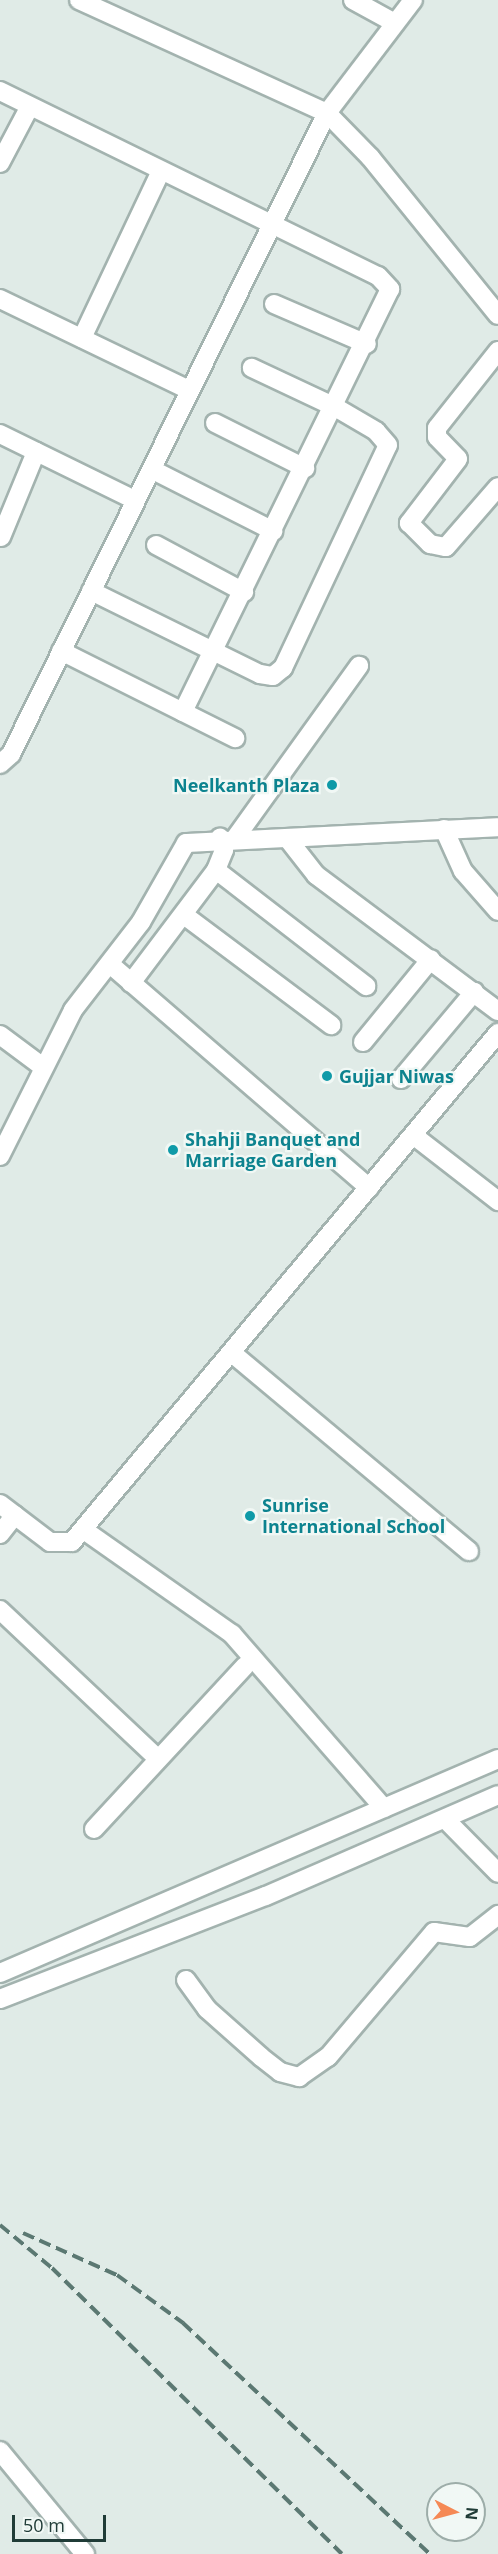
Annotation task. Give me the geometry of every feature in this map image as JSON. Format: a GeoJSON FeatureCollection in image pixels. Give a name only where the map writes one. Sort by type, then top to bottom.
{"type":"FeatureCollection","features":[{"type":"Feature","properties":{"kind":"street"},"geometry":{"type":"LineString","coordinates":[[80,0],[327,113],[370,157],[498,315]]}},
{"type":"Feature","properties":{"kind":"street"},"geometry":{"type":"LineString","coordinates":[[353,0],[395,23]]}},
{"type":"Feature","properties":{"kind":"street"},"geometry":{"type":"LineString","coordinates":[[0,764],[10,754],[135,500],[153,470],[189,390],[327,113],[413,0]]}},
{"type":"Feature","properties":{"kind":"street"},"geometry":{"type":"LineString","coordinates":[[0,91],[385,281],[390,298],[183,712]]}},
{"type":"Feature","properties":{"kind":"street"},"geometry":{"type":"LineString","coordinates":[[0,162],[30,106]]}},
{"type":"Feature","properties":{"kind":"street"},"geometry":{"type":"LineString","coordinates":[[82,338],[161,171]]}},
{"type":"Feature","properties":{"kind":"street"},"geometry":{"type":"LineString","coordinates":[[0,299],[189,390]]}},
{"type":"Feature","properties":{"kind":"street"},"geometry":{"type":"LineString","coordinates":[[274,303],[367,344]]}},
{"type":"Feature","properties":{"kind":"street"},"geometry":{"type":"LineString","coordinates":[[498,351],[437,428],[437,437],[458,459],[409,523],[430,544],[447,547],[498,487]]}},
{"type":"Feature","properties":{"kind":"street"},"geometry":{"type":"LineString","coordinates":[[91,591],[214,654],[260,674],[278,674],[387,454],[384,438],[335,407],[252,368]]}},
{"type":"Feature","properties":{"kind":"street"},"geometry":{"type":"LineString","coordinates":[[215,423],[305,468]]}},
{"type":"Feature","properties":{"kind":"street"},"geometry":{"type":"LineString","coordinates":[[0,434],[135,500]]}},
{"type":"Feature","properties":{"kind":"street"},"geometry":{"type":"LineString","coordinates":[[0,538],[36,452]]}},
{"type":"Feature","properties":{"kind":"street"},"geometry":{"type":"LineString","coordinates":[[153,470],[273,531]]}},
{"type":"Feature","properties":{"kind":"street"},"geometry":{"type":"LineString","coordinates":[[156,545],[244,592]]}},
{"type":"Feature","properties":{"kind":"street"},"geometry":{"type":"LineString","coordinates":[[60,651],[235,738]]}},
{"type":"Feature","properties":{"kind":"street"},"geometry":{"type":"LineString","coordinates":[[131,982],[216,870],[228,838],[359,666]]}},
{"type":"Feature","properties":{"kind":"street"},"geometry":{"type":"LineString","coordinates":[[0,1156],[43,1067],[83,993],[111,965],[178,849],[194,840],[287,838],[498,827]]}},
{"type":"Feature","properties":{"kind":"street"},"geometry":{"type":"LineString","coordinates":[[444,829],[463,871],[498,911]]}},
{"type":"Feature","properties":{"kind":"street"},"geometry":{"type":"LineString","coordinates":[[287,838],[316,874],[498,1011]]}},
{"type":"Feature","properties":{"kind":"street"},"geometry":{"type":"LineString","coordinates":[[216,870],[366,986]]}},
{"type":"Feature","properties":{"kind":"street"},"geometry":{"type":"LineString","coordinates":[[184,915],[331,1025]]}},
{"type":"Feature","properties":{"kind":"street"},"geometry":{"type":"LineString","coordinates":[[363,1042],[431,959]]}},
{"type":"Feature","properties":{"kind":"street"},"geometry":{"type":"LineString","coordinates":[[111,965],[369,1188]]}},
{"type":"Feature","properties":{"kind":"street"},"geometry":{"type":"LineString","coordinates":[[401,1079],[474,992]]}},
{"type":"Feature","properties":{"kind":"street"},"geometry":{"type":"LineString","coordinates":[[0,1504],[57,1545],[72,1542],[498,1033]]}},
{"type":"Feature","properties":{"kind":"street"},"geometry":{"type":"LineString","coordinates":[[0,1035],[43,1067]]}},
{"type":"Feature","properties":{"kind":"street"},"geometry":{"type":"LineString","coordinates":[[413,1135],[498,1201]]}},
{"type":"Feature","properties":{"kind":"street"},"geometry":{"type":"LineString","coordinates":[[232,1353],[469,1551]]}},
{"type":"Feature","properties":{"kind":"street"},"geometry":{"type":"LineString","coordinates":[[0,1534],[15,1515]]}},
{"type":"Feature","properties":{"kind":"street"},"geometry":{"type":"LineString","coordinates":[[84,1530],[232,1634],[384,1808]]}},
{"type":"Feature","properties":{"kind":"street"},"geometry":{"type":"LineString","coordinates":[[0,1610],[158,1759]]}},
{"type":"Feature","properties":{"kind":"street"},"geometry":{"type":"LineString","coordinates":[[94,1829],[245,1666]]}},
{"type":"Feature","properties":{"kind":"street"},"geometry":{"type":"LineString","coordinates":[[0,1972],[498,1759]]}},
{"type":"Feature","properties":{"kind":"street"},"geometry":{"type":"LineString","coordinates":[[0,1999],[153,1935],[266,1896],[446,1820],[498,1795]]}},
{"type":"Feature","properties":{"kind":"street"},"geometry":{"type":"LineString","coordinates":[[446,1820],[498,1873]]}},
{"type":"Feature","properties":{"kind":"street"},"geometry":{"type":"LineString","coordinates":[[143,1912],[153,1935]]}},
{"type":"Feature","properties":{"kind":"street"},"geometry":{"type":"LineString","coordinates":[[186,1980],[207,2009],[261,2056],[280,2072],[299,2077],[328,2057],[435,1932],[470,1937],[498,1914]]}},
{"type":"Feature","properties":{"kind":"street"},"geometry":{"type":"LineString","coordinates":[[0,2451],[85,2554]]}},
{"type":"Feature","properties":{"kind":"railway"},"geometry":{"type":"LineString","coordinates":[[0,2225],[52,2268],[342,2554]]}},
{"type":"Feature","properties":{"kind":"railway"},"geometry":{"type":"LineString","coordinates":[[23,2233],[117,2275],[183,2323],[430,2554]]}},
{"type":"Feature","properties":{"kind":"place","name":"Neelkanth Plaza"},"geometry":{"type":"Point","coordinates":[332,785]}},
{"type":"Feature","properties":{"kind":"place","name":"Gujjar Niwas"},"geometry":{"type":"Point","coordinates":[327,1076]}},
{"type":"Feature","properties":{"kind":"place","name":"Shahji Banquet and Marriage Garden"},"geometry":{"type":"Point","coordinates":[173,1150]}},
{"type":"Feature","properties":{"kind":"place","name":"Sunrise International School"},"geometry":{"type":"Point","coordinates":[250,1516]}}]}
